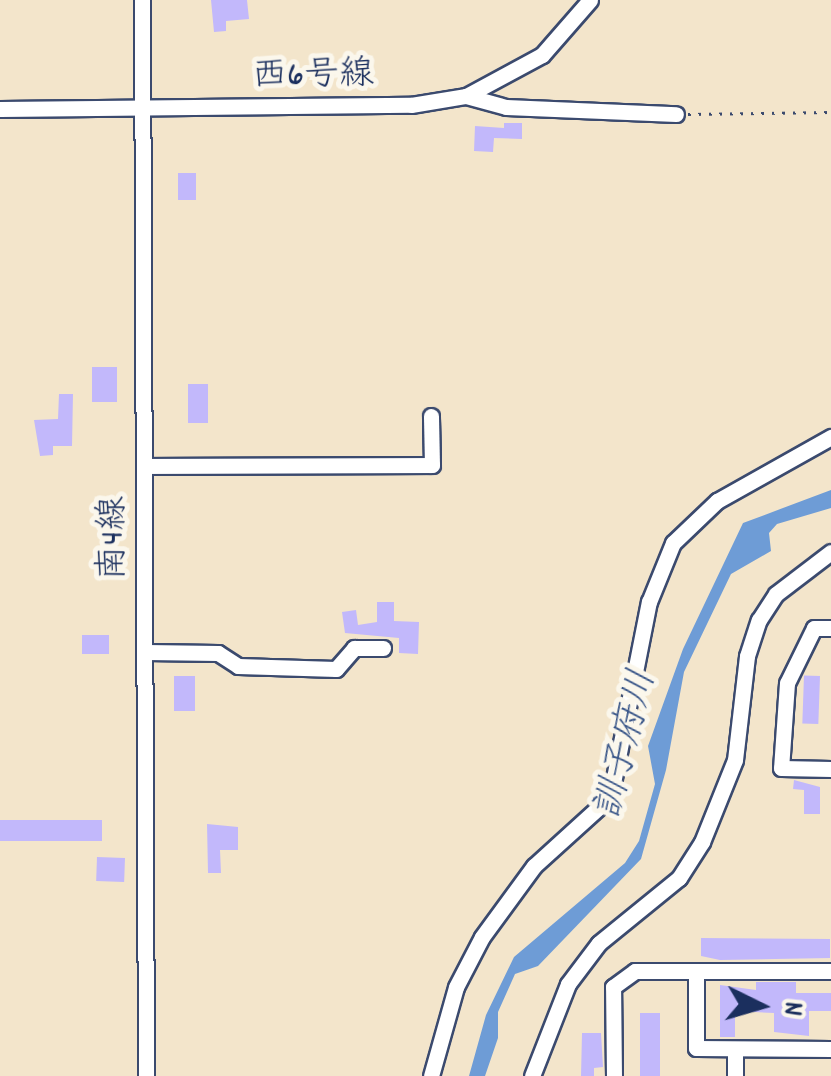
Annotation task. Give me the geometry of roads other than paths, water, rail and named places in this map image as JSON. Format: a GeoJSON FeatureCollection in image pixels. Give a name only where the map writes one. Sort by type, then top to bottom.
{"type":"FeatureCollection","features":[{"type":"Feature","properties":{"kind":"street","name":"南4線"},"geometry":{"type":"LineString","coordinates":[[142,0],[146,1076]]}},
{"type":"Feature","properties":{"kind":"street","name":"西6号線"},"geometry":{"type":"LineString","coordinates":[[0,109],[411,105],[466,96],[542,55],[590,0]]}},
{"type":"Feature","properties":{"kind":"street"},"geometry":{"type":"LineString","coordinates":[[466,96],[506,107],[676,114]]}},
{"type":"Feature","properties":{"kind":"street"},"geometry":{"type":"LineString","coordinates":[[145,466],[432,465],[431,416]]}},
{"type":"Feature","properties":{"kind":"street"},"geometry":{"type":"LineString","coordinates":[[431,1076],[456,988],[482,937],[534,866],[599,807],[613,783],[649,602],[674,543],[732,491],[831,437]]}},
{"type":"Feature","properties":{"kind":"street"},"geometry":{"type":"LineString","coordinates":[[532,1076],[568,984],[599,943],[679,878],[702,842],[735,760],[746,656],[759,620],[776,594],[831,552]]}},
{"type":"Feature","properties":{"kind":"street"},"geometry":{"type":"LineString","coordinates":[[831,628],[814,628],[787,684],[781,768],[831,769]]}},
{"type":"Feature","properties":{"kind":"street"},"geometry":{"type":"LineString","coordinates":[[146,652],[218,653],[238,666],[336,669],[354,648],[382,648]]}},
{"type":"Feature","properties":{"kind":"street"},"geometry":{"type":"LineString","coordinates":[[614,1076],[613,988],[635,971],[831,971]]}},
{"type":"Feature","properties":{"kind":"street"},"geometry":{"type":"LineString","coordinates":[[696,972],[696,1048],[831,1049]]}},
{"type":"Feature","properties":{"kind":"street"},"geometry":{"type":"LineString","coordinates":[[735,1049],[735,1076]]}},
{"type":"Feature","properties":{"kind":"water","name":"訓子府川"},"geometry":{"type":"Polygon","coordinates":[[[831,490],[831,508],[777,524],[769,533],[771,551],[731,574],[684,672],[666,770],[641,859],[538,966],[515,974],[498,1012],[498,1038],[485,1076],[469,1076],[486,1015],[514,957],[625,863],[639,841],[655,784],[648,746],[683,649],[743,523],[831,490]]]}}]}
